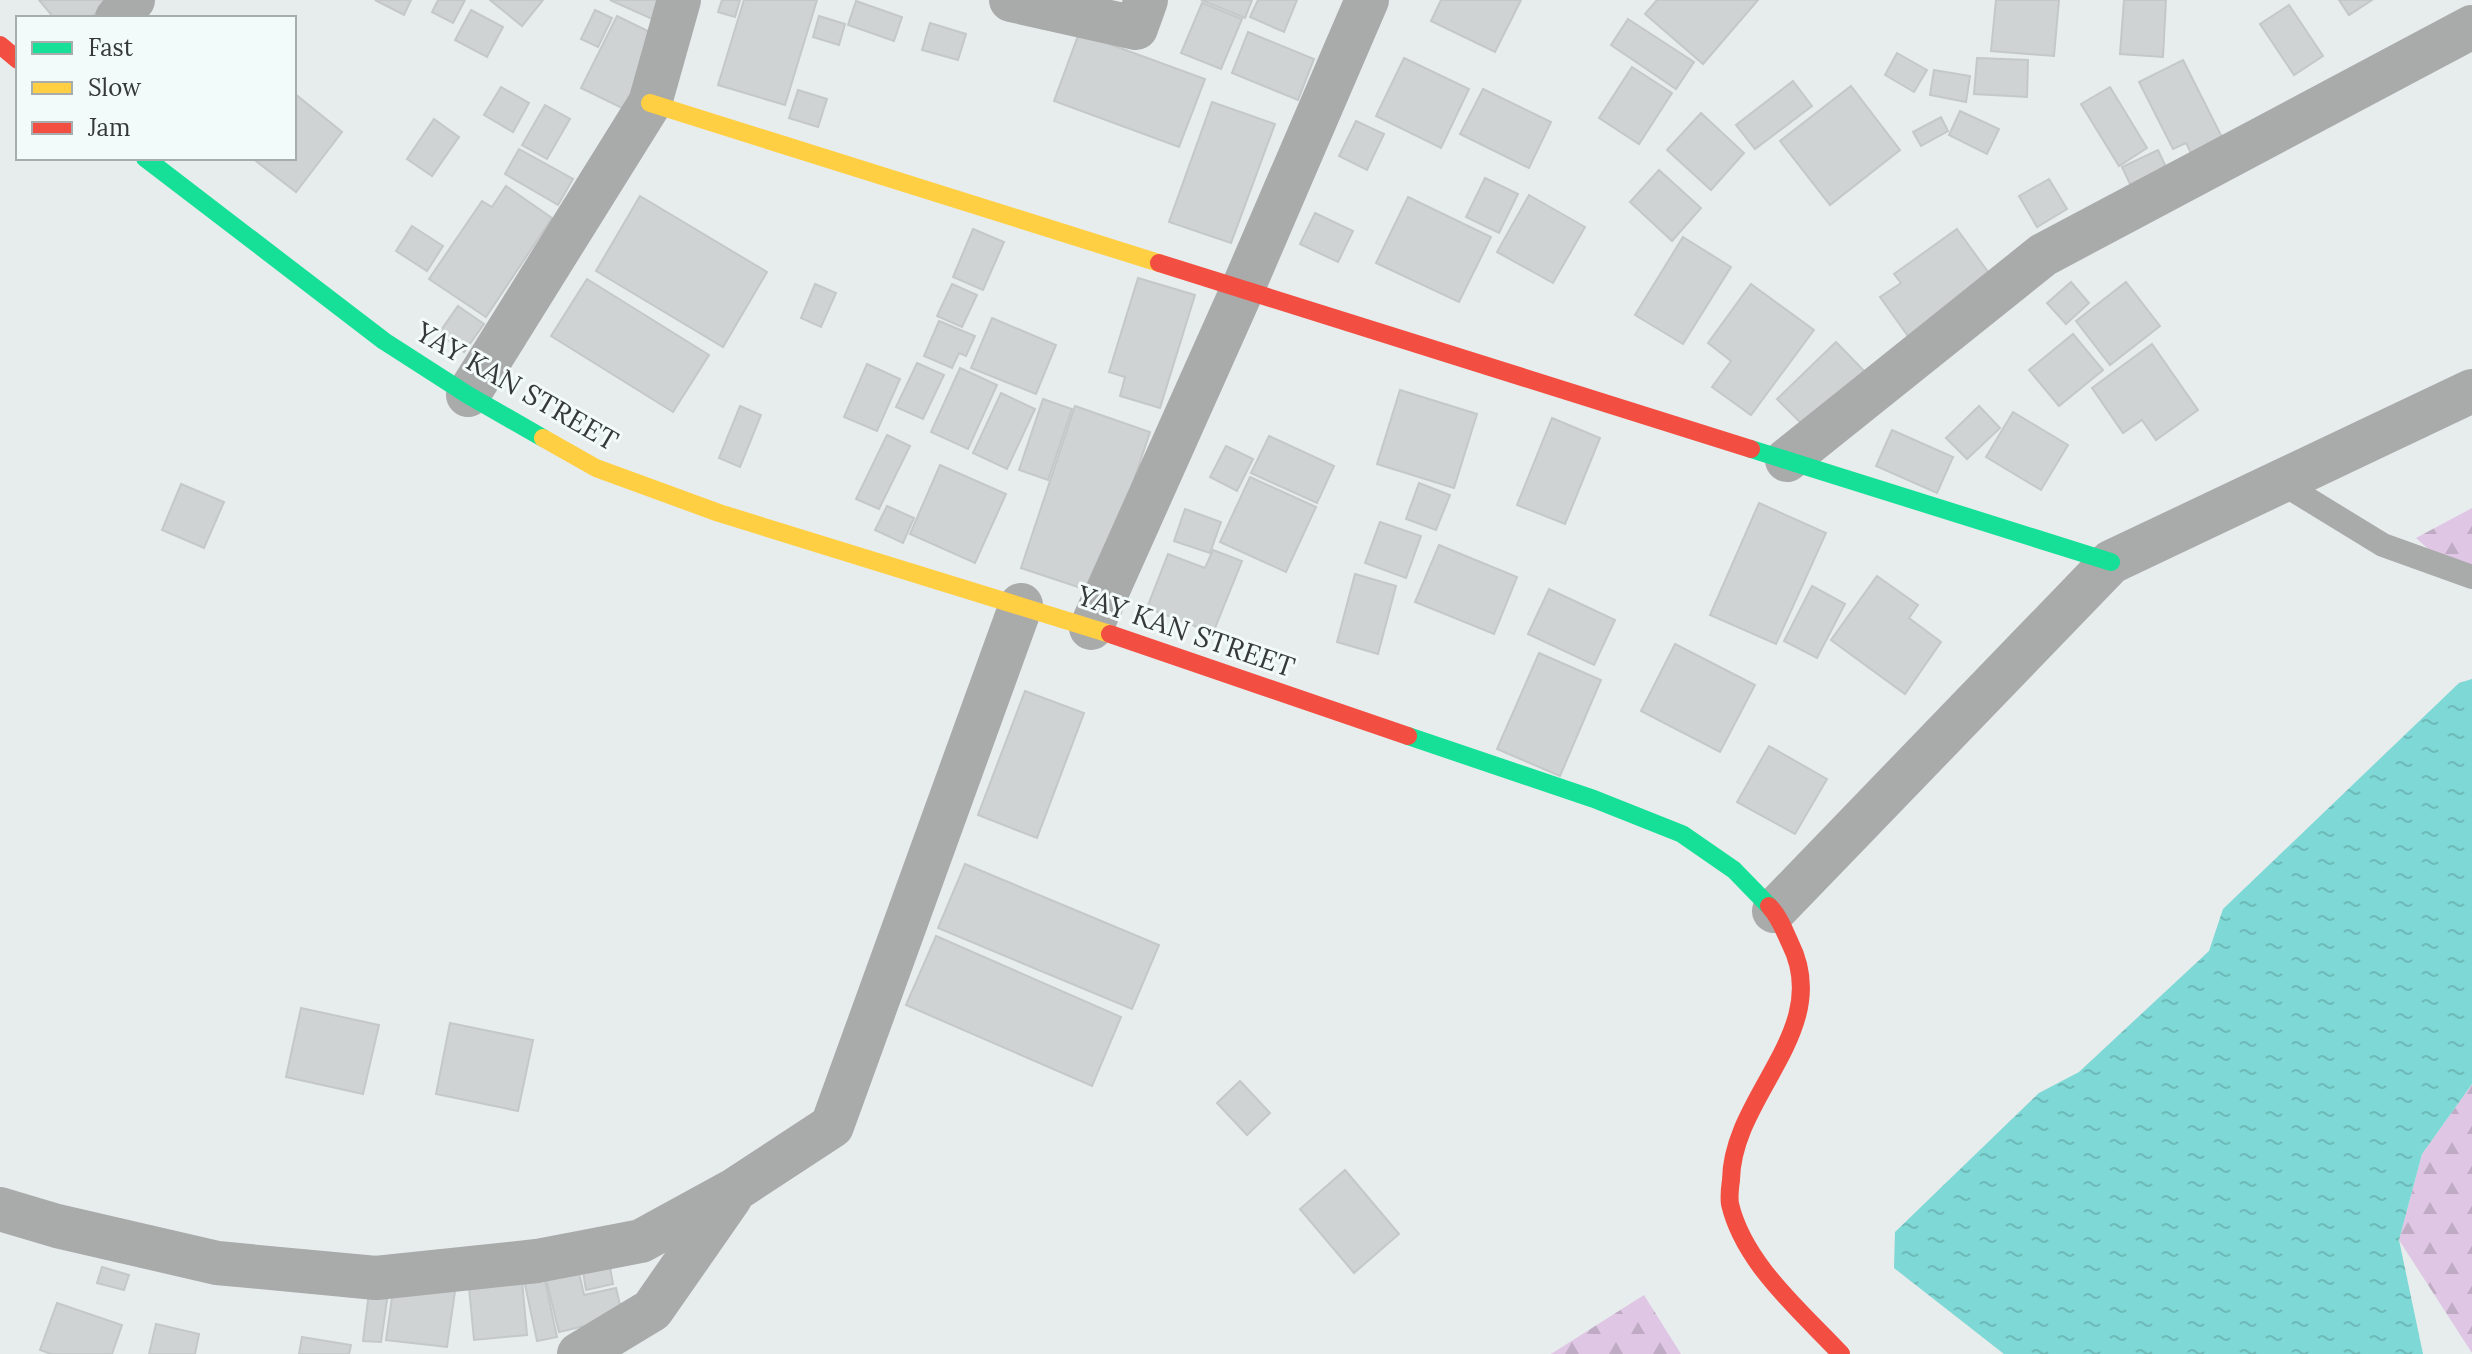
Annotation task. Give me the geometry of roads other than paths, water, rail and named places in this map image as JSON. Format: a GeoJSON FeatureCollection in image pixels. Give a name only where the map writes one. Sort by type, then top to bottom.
{"type":"FeatureCollection","features":[{"type":"Feature","properties":{"kind":"main road"},"geometry":{"type":"LineString","coordinates":[[0,45],[16,58]]}},
{"type":"Feature","properties":{"kind":"main road"},"geometry":{"type":"LineString","coordinates":[[650,103],[2111,562]]}},
{"type":"Feature","properties":{"kind":"main road","name":"YAY KAN STREET"},"geometry":{"type":"LineString","coordinates":[[148,160],[384,341],[468,395],[596,468],[719,513],[1021,605],[1594,799],[1682,834],[1734,870],[1774,911],[1798,959],[1802,994],[1794,1030],[1750,1111],[1731,1158],[1730,1203],[1747,1245],[1776,1285],[1841,1354]]}},
{"type":"Feature","properties":{"kind":"street"},"geometry":{"type":"LineString","coordinates":[[119,16],[133,0]]}},
{"type":"Feature","properties":{"kind":"street"},"geometry":{"type":"LineString","coordinates":[[468,395],[650,103],[679,0]]}},
{"type":"Feature","properties":{"kind":"street"},"geometry":{"type":"LineString","coordinates":[[1011,0],[1136,28],[1146,0]]}},
{"type":"Feature","properties":{"kind":"street"},"geometry":{"type":"LineString","coordinates":[[1091,628],[1367,0]]}},
{"type":"Feature","properties":{"kind":"street"},"geometry":{"type":"LineString","coordinates":[[1787,460],[2043,255],[2472,27]]}},
{"type":"Feature","properties":{"kind":"street"},"geometry":{"type":"LineString","coordinates":[[1774,911],[2111,562],[2472,391]]}},
{"type":"Feature","properties":{"kind":"street"},"geometry":{"type":"LineString","coordinates":[[0,1209],[57,1226],[217,1263],[376,1278],[537,1261],[641,1241],[736,1189],[832,1126],[1021,605]]}},
{"type":"Feature","properties":{"kind":"street"},"geometry":{"type":"LineString","coordinates":[[579,1354],[652,1310],[736,1189]]}},
{"type":"Feature","properties":{"kind":"lane"},"geometry":{"type":"LineString","coordinates":[[2280,482],[2383,545],[2472,577]]}},
{"type":"Feature","properties":{"kind":"water"},"geometry":{"type":"Polygon","coordinates":[[[2472,679],[2472,1084],[2422,1154],[2399,1240],[2423,1354],[2004,1354],[1894,1268],[1895,1232],[2039,1093],[2079,1072],[2209,951],[2223,909],[2459,683],[2472,679]]]}}]}
